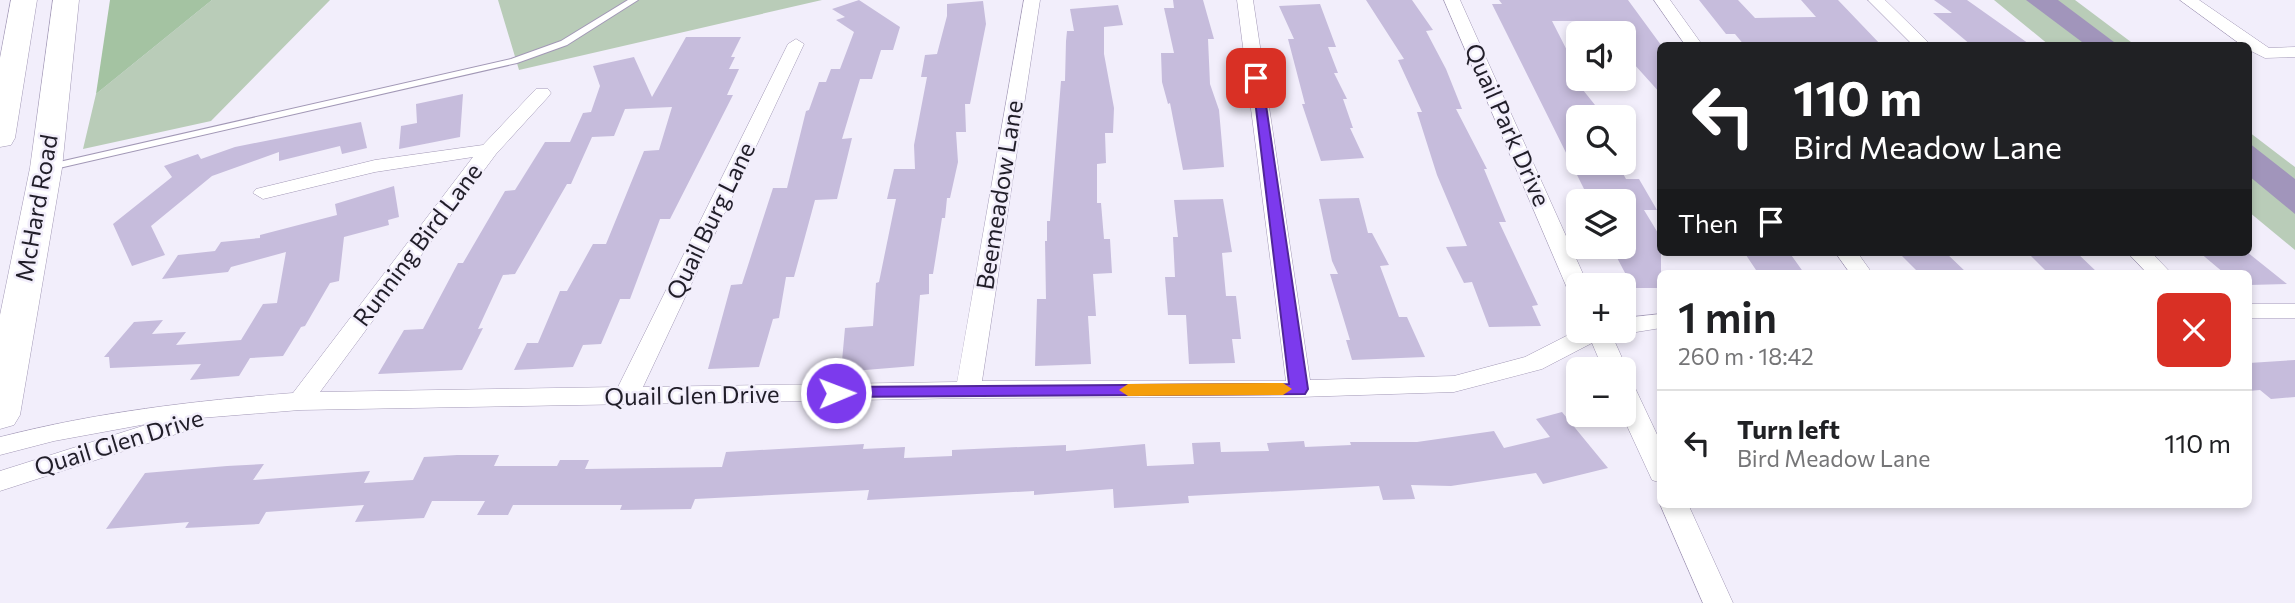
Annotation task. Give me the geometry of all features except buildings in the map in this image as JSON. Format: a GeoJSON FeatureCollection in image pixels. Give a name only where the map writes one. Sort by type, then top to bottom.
{"type":"FeatureCollection","features":[{"type":"Feature","properties":{"kind":"main road","name":"McHard Road"},"geometry":{"type":"LineString","coordinates":[[0,138],[24,0]]}},
{"type":"Feature","properties":{"kind":"main road","name":"McHard Road"},"geometry":{"type":"LineString","coordinates":[[0,415],[46,168],[66,0]]}},
{"type":"Feature","properties":{"kind":"street","name":"Beemeadow Lane"},"geometry":{"type":"LineString","coordinates":[[968,390],[1032,0]]}},
{"type":"Feature","properties":{"kind":"street"},"geometry":{"type":"LineString","coordinates":[[1245,0],[1299,389]]}},
{"type":"Feature","properties":{"kind":"street","name":"Quail Park Drive"},"geometry":{"type":"LineString","coordinates":[[1452,0],[1571,273]]}},
{"type":"Feature","properties":{"kind":"street"},"geometry":{"type":"LineString","coordinates":[[1662,0],[1692,42]]}},
{"type":"Feature","properties":{"kind":"street"},"geometry":{"type":"LineString","coordinates":[[1876,0],[1920,42]]}},
{"type":"Feature","properties":{"kind":"street"},"geometry":{"type":"LineString","coordinates":[[2188,0],[2250,42]]}},
{"type":"Feature","properties":{"kind":"street"},"geometry":{"type":"LineString","coordinates":[[2252,43],[2266,53],[2295,52]]}},
{"type":"Feature","properties":{"kind":"street","name":"Quail Burg Lane"},"geometry":{"type":"LineString","coordinates":[[625,398],[796,44]]}},
{"type":"Feature","properties":{"kind":"street","name":"Running Bird Lane"},"geometry":{"type":"LineString","coordinates":[[300,401],[489,150],[542,93]]}},
{"type":"Feature","properties":{"kind":"street"},"geometry":{"type":"LineString","coordinates":[[262,193],[437,154],[489,150]]}},
{"type":"Feature","properties":{"kind":"street"},"geometry":{"type":"LineString","coordinates":[[2142,256],[2157,270]]}},
{"type":"Feature","properties":{"kind":"street"},"geometry":{"type":"LineString","coordinates":[[2252,312],[2295,311]]}},
{"type":"Feature","properties":{"kind":"street"},"geometry":{"type":"LineString","coordinates":[[1636,324],[1657,322]]}},
{"type":"Feature","properties":{"kind":"street","name":"Quail Glen Drive"},"geometry":{"type":"LineString","coordinates":[[0,446],[54,432],[161,413],[300,401],[625,398],[968,390],[1299,389],[1454,384],[1533,363],[1573,343]]}},
{"type":"Feature","properties":{"kind":"street","name":"Quail Glen Drive"},"geometry":{"type":"LineString","coordinates":[[0,481],[239,406]]}},
{"type":"Feature","properties":{"kind":"street"},"geometry":{"type":"LineString","coordinates":[[1636,417],[1657,464]]}},
{"type":"Feature","properties":{"kind":"street"},"geometry":{"type":"LineString","coordinates":[[1676,508],[1718,603]]}},
{"type":"Feature","properties":{"kind":"lane"},"geometry":{"type":"LineString","coordinates":[[46,168],[514,61],[564,43],[634,0]]}},
{"type":"Feature","properties":{"kind":"green space"},"geometry":{"type":"Polygon","coordinates":[[[110,0],[212,0],[96,94],[110,0]]]}},
{"type":"Feature","properties":{"kind":"green space"},"geometry":{"type":"Polygon","coordinates":[[[212,0],[330,0],[211,121],[83,149],[96,94],[212,0]]]}},
{"type":"Feature","properties":{"kind":"green space"},"geometry":{"type":"Polygon","coordinates":[[[498,0],[822,0],[519,70],[498,0]]]}},
{"type":"Feature","properties":{"kind":"green space"},"geometry":{"type":"Polygon","coordinates":[[[1994,0],[2075,0],[2131,42],[2045,42],[1994,0]]]}},
{"type":"Feature","properties":{"kind":"green space"},"geometry":{"type":"Polygon","coordinates":[[[2252,134],[2295,167],[2295,250],[2252,214],[2252,134]]]}},
{"type":"Feature","properties":{"kind":"shaded area"},"geometry":{"type":"Polygon","coordinates":[[[2026,0],[2058,0],[2114,42],[2082,42],[2026,0]]]}},
{"type":"Feature","properties":{"kind":"shaded area"},"geometry":{"type":"Polygon","coordinates":[[[2252,145],[2295,179],[2295,214],[2252,178],[2252,145]]]}},
{"type":"Feature","properties":{"kind":"slow traffic"},"geometry":{"type":"LineString","coordinates":[[1128,390],[1283,389]]}},
{"type":"Feature","properties":{"kind":"route"},"geometry":{"type":"LineString","coordinates":[[836,393],[1299,389],[1256,78]]}}]}
